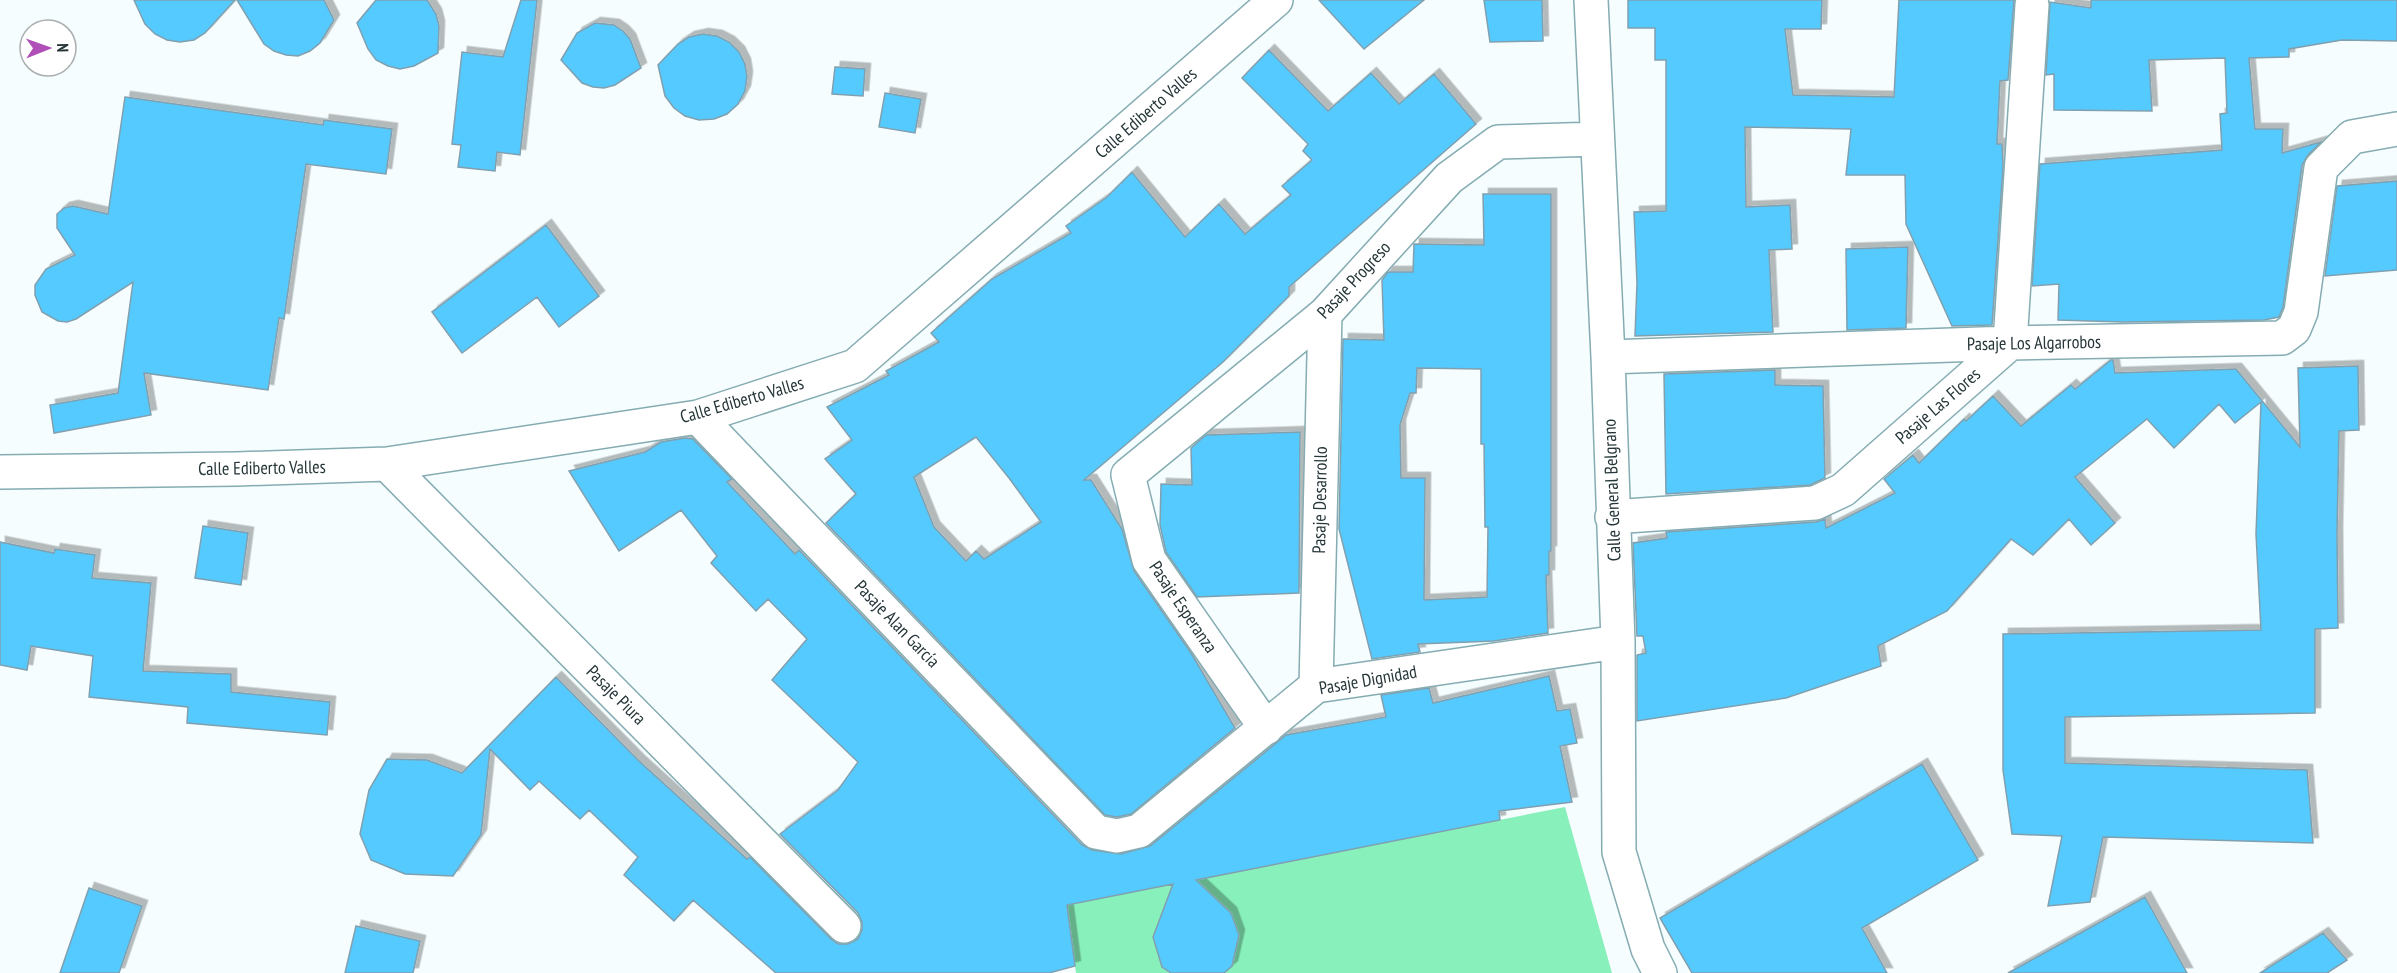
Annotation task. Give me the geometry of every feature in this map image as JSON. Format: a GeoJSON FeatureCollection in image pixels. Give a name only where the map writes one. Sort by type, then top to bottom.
{"type":"FeatureCollection","features":[{"type":"Feature","properties":{"kind":"street","name":"Calle Ediberto Valles"},"geometry":{"type":"LineString","coordinates":[[0,472],[237,469],[387,464],[698,417],[855,366],[1276,0]]}},
{"type":"Feature","properties":{"kind":"street","name":"Calle General Belgrano"},"geometry":{"type":"LineString","coordinates":[[1591,0],[1608,357],[1618,642],[1619,852],[1648,949],[1660,973]]}},
{"type":"Feature","properties":{"kind":"street"},"geometry":{"type":"LineString","coordinates":[[2010,343],[2032,5]]}},
{"type":"Feature","properties":{"kind":"street","name":"Pasaje Los Algarrobos"},"geometry":{"type":"LineString","coordinates":[[1608,357],[2010,343],[2282,338],[2294,329],[2301,312],[2321,168],[2352,137],[2397,129]]}},
{"type":"Feature","properties":{"kind":"street","name":"Pasaje Progreso"},"geometry":{"type":"LineString","coordinates":[[1128,475],[1325,314],[1449,178],[1498,142],[1597,139]]}},
{"type":"Feature","properties":{"kind":"street","name":"Pasaje Desarrollo"},"geometry":{"type":"LineString","coordinates":[[1316,686],[1325,314]]}},
{"type":"Feature","properties":{"kind":"street","name":"Pasaje Las Flores"},"geometry":{"type":"LineString","coordinates":[[1612,517],[1815,503],[1843,490],[2010,343]]}},
{"type":"Feature","properties":{"kind":"street","name":"Pasaje Alan García"},"geometry":{"type":"LineString","coordinates":[[698,417],[1096,831]]}},
{"type":"Feature","properties":{"kind":"street","name":"Pasaje Piura"},"geometry":{"type":"LineString","coordinates":[[387,464],[844,926]]}},
{"type":"Feature","properties":{"kind":"street","name":"Pasaje Esperanza"},"geometry":{"type":"LineString","coordinates":[[1128,475],[1149,560],[1266,728]]}},
{"type":"Feature","properties":{"kind":"street","name":"Pasaje Dignidad"},"geometry":{"type":"LineString","coordinates":[[1096,831],[1117,836],[1139,831],[1316,686],[1618,642]]}},
{"type":"Feature","properties":{"kind":"green space"},"geometry":{"type":"Polygon","coordinates":[[[1565,807],[1612,973],[1076,973],[1066,905],[1565,807]]]}},
{"type":"Feature","properties":{"kind":"building"},"geometry":{"type":"Polygon","coordinates":[[[134,0],[235,0],[205,33],[194,40],[180,42],[167,40],[155,34],[145,24],[134,0]]]}},
{"type":"Feature","properties":{"kind":"building"},"geometry":{"type":"Polygon","coordinates":[[[237,0],[324,0],[334,20],[320,43],[310,51],[298,56],[286,55],[264,44],[237,0]]]}},
{"type":"Feature","properties":{"kind":"building"},"geometry":{"type":"Polygon","coordinates":[[[376,0],[427,0],[436,14],[439,26],[438,53],[414,66],[400,69],[376,60],[368,49],[357,23],[376,0]]]}},
{"type":"Feature","properties":{"kind":"building"},"geometry":{"type":"Polygon","coordinates":[[[521,0],[537,0],[520,155],[497,152],[495,171],[458,167],[461,145],[452,144],[462,52],[503,57],[521,0]]]}},
{"type":"Feature","properties":{"kind":"building"},"geometry":{"type":"Polygon","coordinates":[[[1319,0],[1424,0],[1364,49],[1319,0]]]}},
{"type":"Feature","properties":{"kind":"building"},"geometry":{"type":"Polygon","coordinates":[[[1484,0],[1542,0],[1543,41],[1490,42],[1484,0]]]}},
{"type":"Feature","properties":{"kind":"building"},"geometry":{"type":"Polygon","coordinates":[[[1628,0],[1822,0],[1821,29],[1785,29],[1793,95],[1894,97],[1899,0],[2014,0],[2008,80],[2000,81],[1997,144],[2002,144],[2003,167],[1992,325],[1952,326],[1906,224],[1905,175],[1846,175],[1851,129],[1745,127],[1746,207],[1790,205],[1792,249],[1769,250],[1773,332],[1635,336],[1637,283],[1634,212],[1666,211],[1666,60],[1655,60],[1655,28],[1628,28],[1628,0]]]}},
{"type":"Feature","properties":{"kind":"building"},"geometry":{"type":"Polygon","coordinates":[[[2091,0],[2397,0],[2397,41],[2342,40],[2289,49],[2289,57],[2249,58],[2255,129],[2283,129],[2282,153],[2321,142],[2302,165],[2283,307],[2279,317],[2264,320],[2123,322],[2058,320],[2059,284],[2032,286],[2040,164],[2222,150],[2220,114],[2227,113],[2225,58],[2149,60],[2152,111],[2054,110],[2054,74],[2046,75],[2050,2],[2091,8],[2091,0]]]}},
{"type":"Feature","properties":{"kind":"building"},"geometry":{"type":"Polygon","coordinates":[[[595,23],[614,25],[623,31],[630,39],[641,68],[615,85],[604,88],[582,83],[561,60],[577,33],[595,23]]]}},
{"type":"Feature","properties":{"kind":"building"},"geometry":{"type":"Polygon","coordinates":[[[703,34],[717,36],[729,42],[739,52],[745,64],[747,77],[745,91],[738,104],[727,114],[714,119],[699,120],[685,116],[674,108],[665,96],[658,65],[678,44],[689,37],[703,34]]]}},
{"type":"Feature","properties":{"kind":"building"},"geometry":{"type":"Polygon","coordinates":[[[1269,50],[1328,111],[1371,73],[1399,104],[1434,74],[1476,124],[1289,287],[1289,296],[1223,362],[1084,480],[1091,480],[1122,529],[1134,571],[1191,653],[1235,728],[1131,814],[1117,817],[1105,815],[826,523],[856,494],[825,459],[852,440],[827,407],[889,375],[886,371],[939,342],[931,333],[992,279],[1071,233],[1066,226],[1107,197],[1132,172],[1185,237],[1219,204],[1245,234],[1291,195],[1282,186],[1312,160],[1303,151],[1308,144],[1242,78],[1269,50]],[[976,437],[914,477],[934,527],[966,561],[976,551],[984,559],[1041,522],[976,437]]]}},
{"type":"Feature","properties":{"kind":"building"},"geometry":{"type":"Polygon","coordinates":[[[835,67],[865,69],[863,96],[832,94],[835,67]]]}},
{"type":"Feature","properties":{"kind":"building"},"geometry":{"type":"Polygon","coordinates":[[[885,93],[921,99],[915,133],[879,127],[885,93]]]}},
{"type":"Feature","properties":{"kind":"building"},"geometry":{"type":"Polygon","coordinates":[[[125,97],[323,125],[324,120],[392,129],[386,174],[306,164],[284,319],[279,318],[268,390],[144,373],[151,415],[54,433],[50,405],[118,393],[133,282],[76,319],[67,322],[58,321],[42,312],[35,295],[35,285],[46,269],[75,255],[57,228],[57,214],[64,208],[73,206],[108,214],[125,97]]]}},
{"type":"Feature","properties":{"kind":"building"},"geometry":{"type":"Polygon","coordinates":[[[2397,181],[2397,270],[2325,276],[2337,186],[2397,181]]]}},
{"type":"Feature","properties":{"kind":"building"},"geometry":{"type":"Polygon","coordinates":[[[1483,194],[1551,194],[1551,551],[1549,551],[1549,575],[1546,575],[1548,633],[1494,641],[1418,644],[1420,652],[1372,659],[1339,529],[1343,339],[1384,340],[1382,280],[1388,272],[1413,272],[1414,244],[1484,245],[1483,194]],[[1417,368],[1416,393],[1410,393],[1400,425],[1401,478],[1425,478],[1424,600],[1487,597],[1488,527],[1485,527],[1484,444],[1481,444],[1481,369],[1417,368]]]}},
{"type":"Feature","properties":{"kind":"building"},"geometry":{"type":"Polygon","coordinates":[[[546,225],[599,296],[559,327],[537,297],[462,353],[432,312],[546,225]]]}},
{"type":"Feature","properties":{"kind":"building"},"geometry":{"type":"Polygon","coordinates":[[[1908,247],[1906,328],[1847,330],[1846,249],[1908,247]]]}},
{"type":"Feature","properties":{"kind":"building"},"geometry":{"type":"Polygon","coordinates":[[[2113,360],[2115,373],[2236,369],[2300,447],[2298,368],[2358,366],[2359,430],[2339,431],[2338,628],[2315,629],[2315,713],[2065,717],[2065,763],[2307,770],[2313,843],[2103,837],[2090,902],[2048,906],[2062,836],[2012,834],[2003,770],[2003,634],[2261,630],[2256,534],[2261,402],[2235,423],[2219,404],[2174,448],[2147,419],[2075,477],[2115,523],[2091,545],[2069,519],[2033,555],[2011,539],[1947,611],[1878,646],[1881,666],[1786,698],[1637,721],[1637,655],[1646,653],[1643,636],[1637,636],[1633,543],[1667,538],[1666,532],[1816,522],[1825,519],[1826,528],[1895,493],[1884,479],[1913,455],[1919,463],[1964,419],[1966,421],[1993,396],[2021,426],[2071,385],[2075,389],[2113,360]]]}},
{"type":"Feature","properties":{"kind":"building"},"geometry":{"type":"Polygon","coordinates":[[[1775,370],[1775,385],[1823,386],[1825,478],[1810,485],[1666,494],[1664,374],[1775,370]]]}},
{"type":"Feature","properties":{"kind":"building"},"geometry":{"type":"Polygon","coordinates":[[[1300,432],[1299,593],[1197,597],[1166,552],[1160,525],[1161,484],[1192,485],[1191,448],[1206,435],[1300,432]]]}},
{"type":"Feature","properties":{"kind":"building"},"geometry":{"type":"Polygon","coordinates":[[[693,439],[732,479],[727,482],[795,554],[799,550],[1082,845],[1092,850],[1121,854],[1150,846],[1286,735],[1386,717],[1381,695],[1429,688],[1433,703],[1549,676],[1557,711],[1570,709],[1577,743],[1560,746],[1572,802],[1499,811],[1500,820],[1196,880],[1231,913],[1239,935],[1232,966],[1224,973],[1171,973],[1162,967],[1153,937],[1173,884],[1067,905],[1075,966],[1049,973],[776,973],[693,900],[674,921],[624,875],[638,857],[589,810],[580,819],[539,781],[530,790],[490,749],[481,835],[453,876],[405,874],[371,860],[360,834],[369,790],[387,759],[427,760],[462,773],[556,677],[639,761],[747,859],[750,857],[831,939],[838,944],[848,944],[858,939],[862,930],[862,922],[858,913],[780,834],[838,790],[858,762],[772,680],[807,639],[768,599],[756,611],[711,563],[717,556],[681,510],[619,551],[569,471],[645,452],[661,442],[693,439]]]}},
{"type":"Feature","properties":{"kind":"building"},"geometry":{"type":"Polygon","coordinates":[[[203,526],[248,533],[241,585],[195,578],[203,526]]]}},
{"type":"Feature","properties":{"kind":"building"},"geometry":{"type":"Polygon","coordinates":[[[0,542],[54,553],[55,549],[95,555],[92,578],[151,583],[143,671],[231,674],[231,692],[330,702],[327,735],[187,723],[188,707],[89,697],[93,656],[31,646],[27,670],[0,665],[0,542]]]}},
{"type":"Feature","properties":{"kind":"building"},"geometry":{"type":"Polygon","coordinates":[[[1922,764],[1978,860],[1862,928],[1887,973],[1692,973],[1660,918],[1922,764]]]}},
{"type":"Feature","properties":{"kind":"building"},"geometry":{"type":"Polygon","coordinates":[[[89,888],[142,906],[119,973],[60,973],[89,888]]]}},
{"type":"Feature","properties":{"kind":"building"},"geometry":{"type":"Polygon","coordinates":[[[2145,897],[2187,973],[2008,973],[2093,926],[2145,897]]]}},
{"type":"Feature","properties":{"kind":"building"},"geometry":{"type":"Polygon","coordinates":[[[356,926],[420,941],[413,973],[345,973],[356,926]]]}},
{"type":"Feature","properties":{"kind":"building"},"geometry":{"type":"Polygon","coordinates":[[[2323,933],[2347,960],[2327,973],[2260,973],[2323,933]]]}}]}
